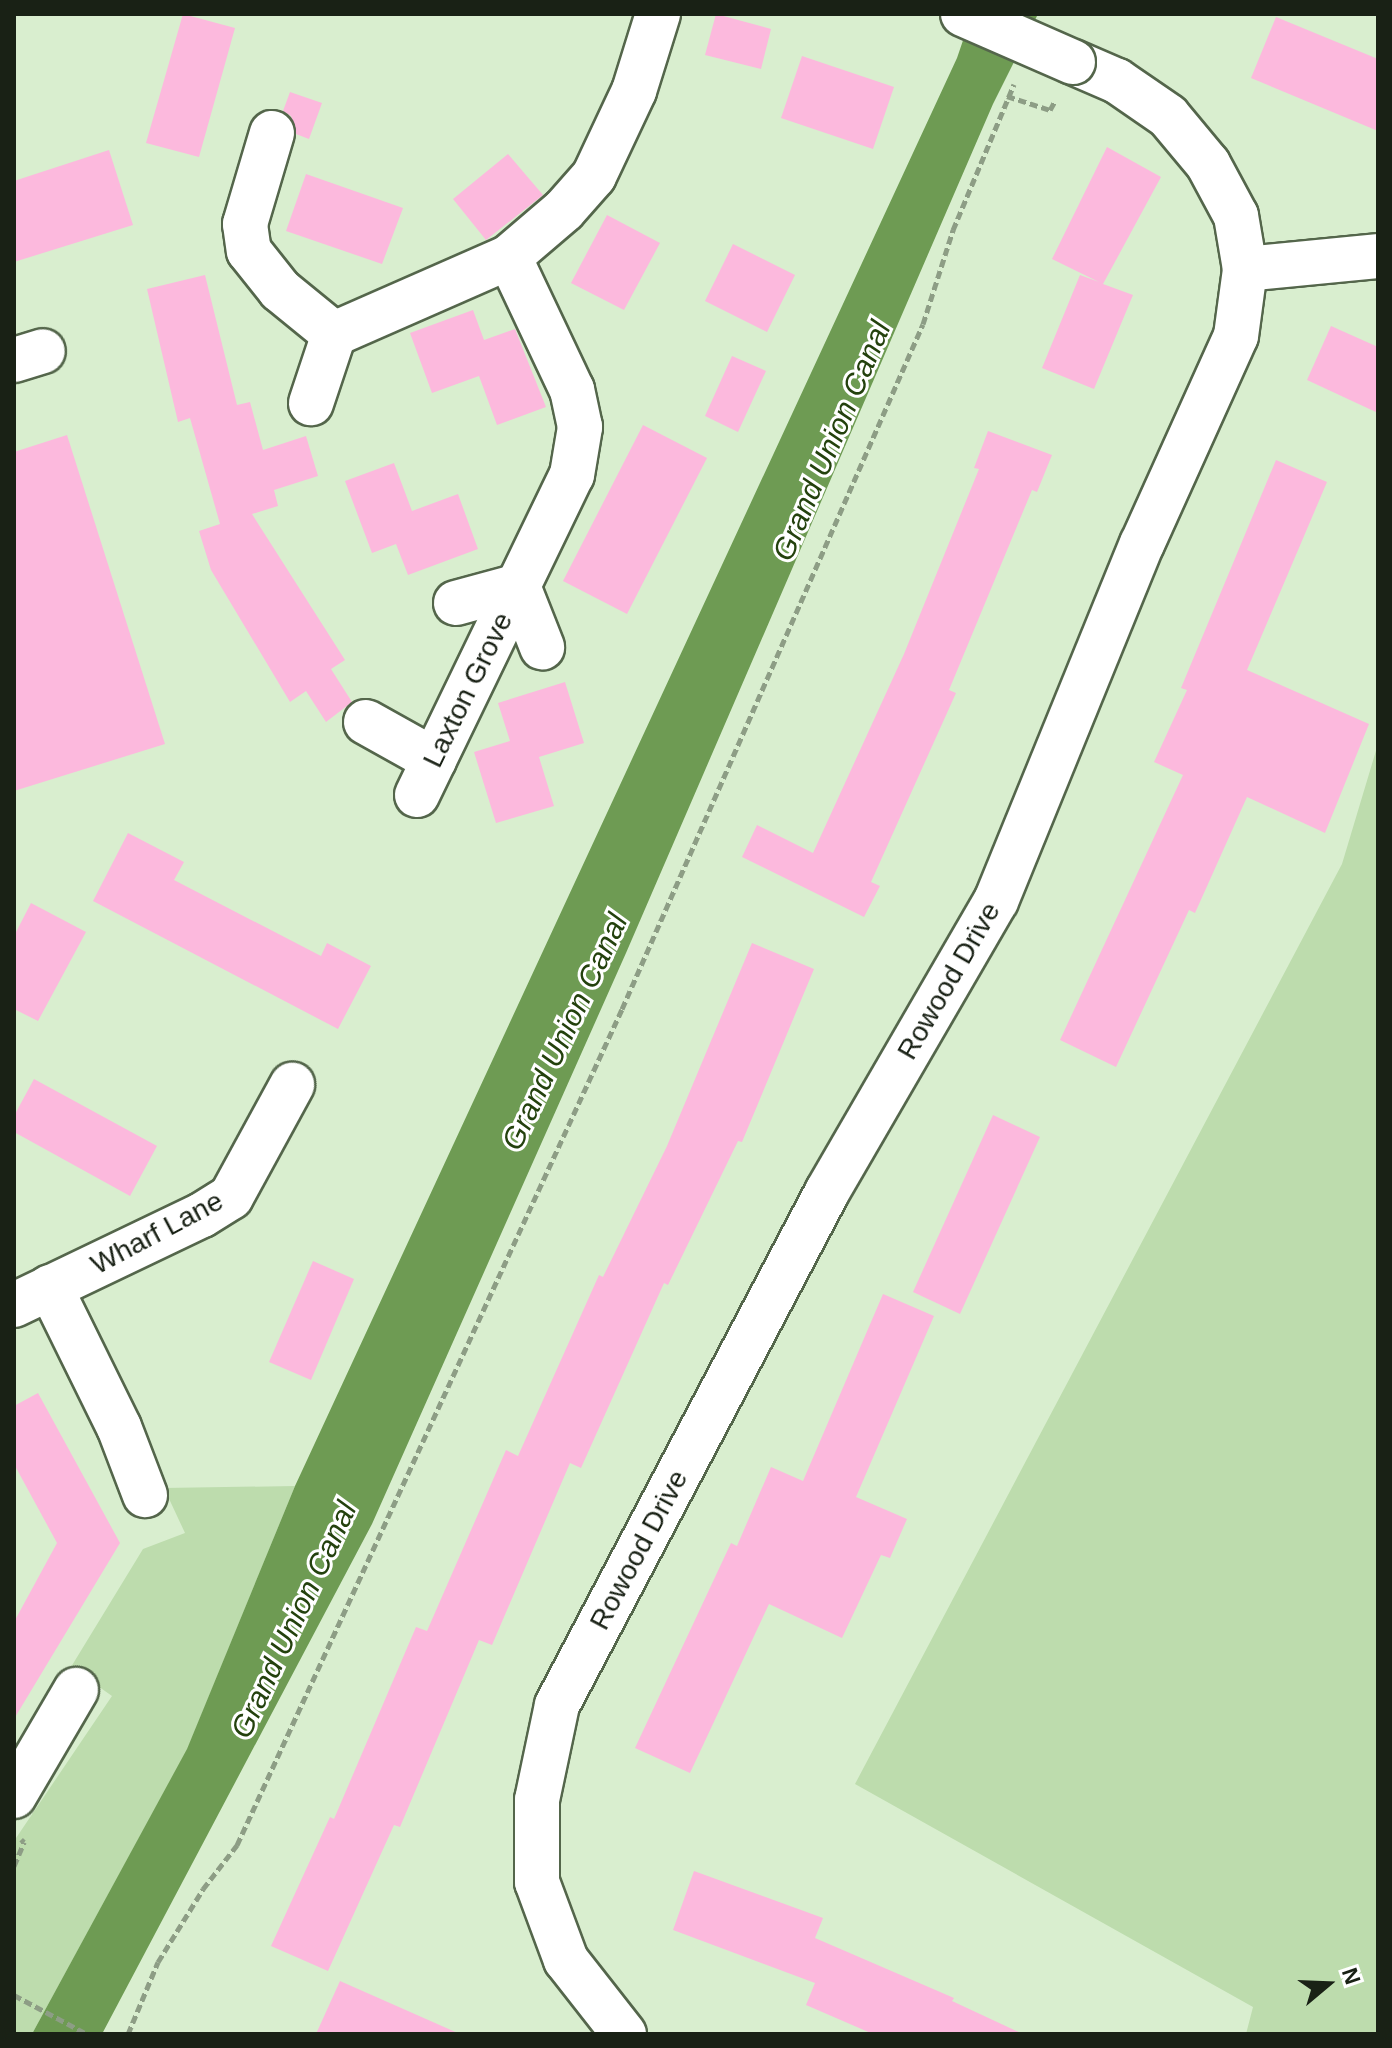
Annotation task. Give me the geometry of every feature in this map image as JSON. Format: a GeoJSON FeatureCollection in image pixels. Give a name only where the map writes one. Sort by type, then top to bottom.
{"type":"FeatureCollection","features":[{"type":"Feature","properties":{"kind":"street"},"geometry":{"type":"LineString","coordinates":[[311,403],[334,334],[509,257],[564,210],[594,176],[634,91],[658,14]]}},
{"type":"Feature","properties":{"kind":"street","name":"Rowood Drive"},"geometry":{"type":"LineString","coordinates":[[620,2032],[566,1960],[537,1882],[537,1800],[557,1705],[827,1192],[996,901],[1142,544],[1236,336],[1245,269],[1236,216],[1208,164],[1168,116],[1117,81],[963,14]]}},
{"type":"Feature","properties":{"kind":"street"},"geometry":{"type":"LineString","coordinates":[[272,133],[245,224],[249,251],[280,290],[334,334]]}},
{"type":"Feature","properties":{"kind":"street"},"geometry":{"type":"LineString","coordinates":[[1245,269],[1378,256]]}},
{"type":"Feature","properties":{"kind":"street","name":"Laxton Grove"},"geometry":{"type":"LineString","coordinates":[[366,722],[426,778],[572,475],[580,427],[572,390],[509,257]]}},
{"type":"Feature","properties":{"kind":"street","name":"Laxton Grove"},"geometry":{"type":"LineString","coordinates":[[456,603],[518,586]]}},
{"type":"Feature","properties":{"kind":"street","name":"Laxton Grove"},"geometry":{"type":"LineString","coordinates":[[518,586],[542,647]]}},
{"type":"Feature","properties":{"kind":"street","name":"Wharf Lane"},"geometry":{"type":"LineString","coordinates":[[32,1296],[202,1215],[231,1197],[292,1085]]}},
{"type":"Feature","properties":{"kind":"street"},"geometry":{"type":"LineString","coordinates":[[32,1296],[119,1427],[145,1495]]}},
{"type":"Feature","properties":{"kind":"street"},"geometry":{"type":"LineString","coordinates":[[14,1796],[26,1746],[76,1690]]}},
{"type":"Feature","properties":{"kind":"path"},"geometry":{"type":"LineString","coordinates":[[128,2034],[158,1962],[203,1889],[237,1845],[622,1009],[923,324],[953,230],[1015,82]]}},
{"type":"Feature","properties":{"kind":"path"},"geometry":{"type":"LineString","coordinates":[[14,1833],[24,1842],[14,1866]]}},
{"type":"Feature","properties":{"kind":"path"},"geometry":{"type":"LineString","coordinates":[[14,1995],[87,2034]]}},
{"type":"Feature","properties":{"kind":"shaded area"},"geometry":{"type":"Polygon","coordinates":[[[1378,744],[1378,2034],[1246,2034],[1253,2007],[855,1784],[1342,864],[1378,744]]]}},
{"type":"Feature","properties":{"kind":"shaded area"},"geometry":{"type":"Polygon","coordinates":[[[295,1486],[187,1750],[32,2034],[14,2034],[14,1841],[112,1696],[71,1667],[143,1549],[185,1533],[164,1488],[295,1486]]]}},
{"type":"Feature","properties":{"kind":"water","name":"Grand Union Canal"},"geometry":{"type":"Polygon","coordinates":[[[972,14],[1038,14],[993,104],[626,953],[372,1524],[102,2034],[32,2034],[187,1749],[295,1486],[957,58],[972,14]]]}},
{"type":"Feature","properties":{"kind":"building"},"geometry":{"type":"Polygon","coordinates":[[[183,14],[235,28],[199,157],[146,143],[183,14]]]}},
{"type":"Feature","properties":{"kind":"building"},"geometry":{"type":"Polygon","coordinates":[[[716,14],[771,29],[761,69],[705,55],[716,14]]]}},
{"type":"Feature","properties":{"kind":"building"},"geometry":{"type":"Polygon","coordinates":[[[1276,17],[1378,59],[1378,131],[1251,78],[1276,17]]]}},
{"type":"Feature","properties":{"kind":"building"},"geometry":{"type":"Polygon","coordinates":[[[802,56],[894,87],[873,149],[781,118],[802,56]]]}},
{"type":"Feature","properties":{"kind":"building"},"geometry":{"type":"Polygon","coordinates":[[[290,92],[322,103],[309,139],[296,134],[291,116],[283,111],[290,92]]]}},
{"type":"Feature","properties":{"kind":"building"},"geometry":{"type":"Polygon","coordinates":[[[1107,147],[1161,177],[1103,284],[1133,295],[1094,389],[1042,368],[1080,275],[1099,282],[1052,259],[1107,147]]]}},
{"type":"Feature","properties":{"kind":"building"},"geometry":{"type":"Polygon","coordinates":[[[109,150],[133,225],[14,262],[14,181],[109,150]]]}},
{"type":"Feature","properties":{"kind":"building"},"geometry":{"type":"Polygon","coordinates":[[[508,154],[543,195],[486,240],[453,199],[508,154]]]}},
{"type":"Feature","properties":{"kind":"building"},"geometry":{"type":"Polygon","coordinates":[[[306,174],[403,208],[382,264],[286,231],[306,174]]]}},
{"type":"Feature","properties":{"kind":"building"},"geometry":{"type":"Polygon","coordinates":[[[607,215],[660,243],[624,310],[571,283],[607,215]]]}},
{"type":"Feature","properties":{"kind":"building"},"geometry":{"type":"Polygon","coordinates":[[[733,244],[795,275],[767,332],[705,301],[733,244]]]}},
{"type":"Feature","properties":{"kind":"building"},"geometry":{"type":"Polygon","coordinates":[[[205,275],[237,405],[250,402],[263,450],[306,436],[318,476],[274,490],[278,506],[252,514],[345,660],[331,669],[352,702],[326,722],[306,691],[290,702],[211,570],[199,531],[220,524],[190,418],[178,422],[147,289],[205,275]]]}},
{"type":"Feature","properties":{"kind":"building"},"geometry":{"type":"Polygon","coordinates":[[[473,310],[484,340],[515,329],[546,407],[497,425],[479,376],[432,393],[410,333],[473,310]]]}},
{"type":"Feature","properties":{"kind":"building"},"geometry":{"type":"Polygon","coordinates":[[[1331,326],[1378,347],[1378,413],[1307,380],[1331,326]]]}},
{"type":"Feature","properties":{"kind":"building"},"geometry":{"type":"Polygon","coordinates":[[[732,356],[766,371],[738,432],[705,416],[732,356]]]}},
{"type":"Feature","properties":{"kind":"building"},"geometry":{"type":"Polygon","coordinates":[[[643,425],[707,458],[627,614],[563,581],[643,425]]]}},
{"type":"Feature","properties":{"kind":"building"},"geometry":{"type":"Polygon","coordinates":[[[988,431],[1052,455],[1037,492],[1032,490],[949,690],[956,693],[871,882],[880,886],[864,917],[742,857],[757,825],[813,853],[904,654],[979,469],[974,468],[988,431]]]}},
{"type":"Feature","properties":{"kind":"building"},"geometry":{"type":"Polygon","coordinates":[[[67,435],[165,744],[14,791],[14,452],[67,435]]]}},
{"type":"Feature","properties":{"kind":"building"},"geometry":{"type":"Polygon","coordinates":[[[1276,460],[1327,482],[1247,670],[1369,724],[1325,833],[1247,797],[1195,913],[1189,910],[1116,1067],[1060,1040],[1183,775],[1154,762],[1187,690],[1181,688],[1276,460]]]}},
{"type":"Feature","properties":{"kind":"building"},"geometry":{"type":"Polygon","coordinates":[[[394,463],[412,511],[458,494],[478,549],[408,575],[396,544],[372,553],[345,481],[394,463]]]}},
{"type":"Feature","properties":{"kind":"building"},"geometry":{"type":"Polygon","coordinates":[[[565,682],[584,743],[539,757],[554,806],[496,823],[474,752],[510,741],[498,703],[565,682]]]}},
{"type":"Feature","properties":{"kind":"building"},"geometry":{"type":"Polygon","coordinates":[[[128,833],[184,862],[174,880],[321,956],[327,943],[371,966],[338,1029],[93,901],[128,833]]]}},
{"type":"Feature","properties":{"kind":"building"},"geometry":{"type":"Polygon","coordinates":[[[31,903],[86,932],[38,1021],[14,1009],[14,936],[31,903]]]}},
{"type":"Feature","properties":{"kind":"building"},"geometry":{"type":"Polygon","coordinates":[[[752,943],[814,969],[742,1142],[738,1141],[668,1285],[664,1283],[581,1468],[570,1463],[492,1645],[479,1640],[400,1827],[394,1825],[328,1971],[271,1946],[330,1817],[334,1819],[416,1627],[427,1631],[506,1450],[518,1456],[599,1275],[603,1277],[667,1146],[752,943]]]}},
{"type":"Feature","properties":{"kind":"building"},"geometry":{"type":"Polygon","coordinates":[[[34,1079],[157,1146],[130,1196],[14,1132],[14,1116],[34,1079]]]}},
{"type":"Feature","properties":{"kind":"building"},"geometry":{"type":"Polygon","coordinates":[[[993,1115],[1040,1137],[960,1314],[913,1292],[993,1115]]]}},
{"type":"Feature","properties":{"kind":"building"},"geometry":{"type":"Polygon","coordinates":[[[313,1261],[354,1279],[311,1380],[269,1362],[313,1261]]]}},
{"type":"Feature","properties":{"kind":"building"},"geometry":{"type":"Polygon","coordinates":[[[883,1294],[934,1316],[856,1497],[907,1519],[890,1558],[881,1555],[842,1638],[769,1604],[690,1773],[635,1748],[731,1543],[737,1546],[771,1467],[803,1481],[883,1294]]]}},
{"type":"Feature","properties":{"kind":"building"},"geometry":{"type":"Polygon","coordinates":[[[38,1393],[120,1543],[14,1719],[14,1622],[57,1543],[14,1464],[14,1406],[38,1393]]]}},
{"type":"Feature","properties":{"kind":"building"},"geometry":{"type":"Polygon","coordinates":[[[694,1871],[823,1918],[815,1938],[954,1998],[952,2001],[1023,2034],[873,2034],[806,2005],[815,1983],[673,1930],[694,1871]]]}},
{"type":"Feature","properties":{"kind":"building"},"geometry":{"type":"Polygon","coordinates":[[[340,1981],[460,2034],[316,2034],[340,1981]]]}}]}
